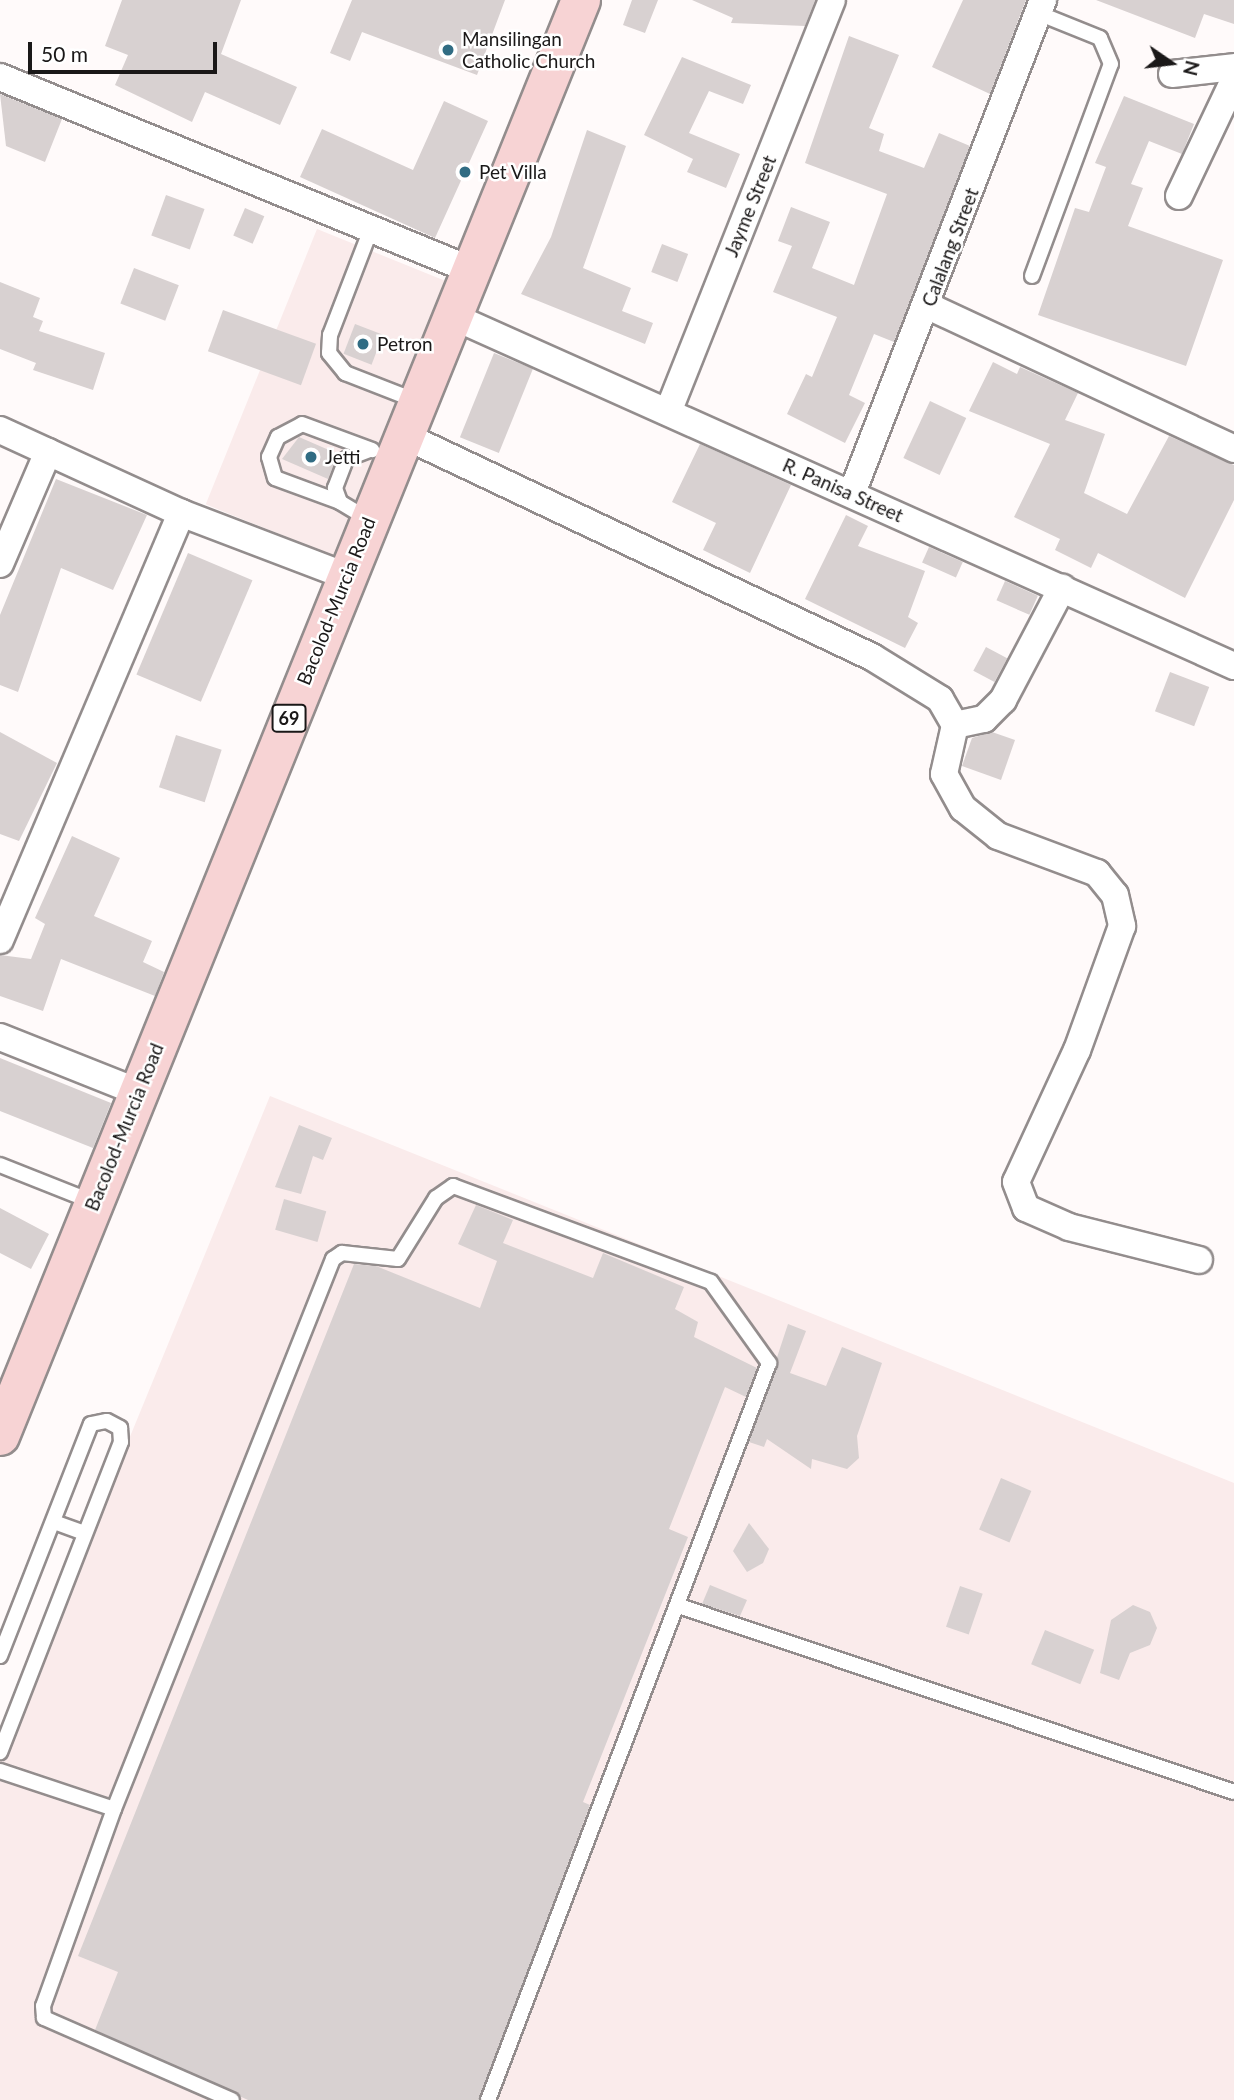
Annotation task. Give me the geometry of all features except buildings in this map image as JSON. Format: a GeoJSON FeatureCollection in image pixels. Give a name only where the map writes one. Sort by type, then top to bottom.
{"type":"FeatureCollection","features":[{"type":"Feature","properties":{"kind":"main road","name":"Bacolod-Murcia Road"},"geometry":{"type":"LineString","coordinates":[[0,1436],[346,576],[354,511],[397,435],[452,316],[581,0]]}},
{"type":"Feature","properties":{"kind":"street","name":"Jayme Street"},"geometry":{"type":"LineString","coordinates":[[668,412],[832,0]]}},
{"type":"Feature","properties":{"kind":"street","name":"Calalang Street"},"geometry":{"type":"LineString","coordinates":[[852,493],[928,306],[1041,7]]}},
{"type":"Feature","properties":{"kind":"street"},"geometry":{"type":"LineString","coordinates":[[1172,74],[1234,67]]}},
{"type":"Feature","properties":{"kind":"street"},"geometry":{"type":"LineString","coordinates":[[0,78],[471,270]]}},
{"type":"Feature","properties":{"kind":"street"},"geometry":{"type":"LineString","coordinates":[[1179,196],[1234,80]]}},
{"type":"Feature","properties":{"kind":"street"},"geometry":{"type":"LineString","coordinates":[[928,306],[1234,449]]}},
{"type":"Feature","properties":{"kind":"street","name":"R. Panisa Street"},"geometry":{"type":"LineString","coordinates":[[452,316],[1234,666]]}},
{"type":"Feature","properties":{"kind":"street"},"geometry":{"type":"LineString","coordinates":[[0,430],[181,513],[346,576]]}},
{"type":"Feature","properties":{"kind":"street"},"geometry":{"type":"LineString","coordinates":[[397,435],[872,657],[940,699],[955,725],[944,774],[963,808],[998,836],[1097,873],[1115,895],[1122,926],[1077,1050],[1016,1182],[1026,1208],[1069,1227],[1199,1260]]}},
{"type":"Feature","properties":{"kind":"street"},"geometry":{"type":"LineString","coordinates":[[0,564],[48,452]]}},
{"type":"Feature","properties":{"kind":"street"},"geometry":{"type":"LineString","coordinates":[[0,940],[181,513]]}},
{"type":"Feature","properties":{"kind":"street"},"geometry":{"type":"LineString","coordinates":[[955,725],[984,719],[1003,700],[1062,588]]}},
{"type":"Feature","properties":{"kind":"street"},"geometry":{"type":"LineString","coordinates":[[0,1037],[138,1092]]}},
{"type":"Feature","properties":{"kind":"lane"},"geometry":{"type":"LineString","coordinates":[[1032,276],[1111,64],[1100,38],[1041,7]]}},
{"type":"Feature","properties":{"kind":"lane"},"geometry":{"type":"LineString","coordinates":[[371,229],[330,335],[329,353],[397,435]]}},
{"type":"Feature","properties":{"kind":"lane"},"geometry":{"type":"LineString","coordinates":[[354,511],[275,478],[269,457],[278,437],[302,424],[397,435]]}},
{"type":"Feature","properties":{"kind":"lane"},"geometry":{"type":"LineString","coordinates":[[0,1165],[94,1202]]}},
{"type":"Feature","properties":{"kind":"lane"},"geometry":{"type":"LineString","coordinates":[[232,2100],[44,2018],[43,2006],[114,1809],[333,1259],[342,1252],[398,1259],[436,1198],[453,1186],[711,1282],[769,1363],[679,1606],[488,2100]]}},
{"type":"Feature","properties":{"kind":"lane"},"geometry":{"type":"LineString","coordinates":[[0,1656],[91,1424],[107,1421],[120,1428],[121,1442],[7,1715],[0,1752]]}},
{"type":"Feature","properties":{"kind":"lane"},"geometry":{"type":"LineString","coordinates":[[54,1521],[84,1533]]}},
{"type":"Feature","properties":{"kind":"lane"},"geometry":{"type":"LineString","coordinates":[[679,1606],[1234,1792]]}},
{"type":"Feature","properties":{"kind":"lane"},"geometry":{"type":"LineString","coordinates":[[0,1771],[114,1809]]}},
{"type":"Feature","properties":{"kind":"shaded area"},"geometry":{"type":"Polygon","coordinates":[[[317,229],[449,282],[337,558],[206,504],[317,229]]]}},
{"type":"Feature","properties":{"kind":"shaded area"},"geometry":{"type":"Polygon","coordinates":[[[270,1096],[1234,1483],[1234,2100],[0,2100],[0,1753],[270,1096]]]}},
{"type":"Feature","properties":{"kind":"place","name":"Mansilingan Catholic Church"},"geometry":{"type":"Point","coordinates":[448,50]}},
{"type":"Feature","properties":{"kind":"place","name":"Pet Villa"},"geometry":{"type":"Point","coordinates":[465,172]}},
{"type":"Feature","properties":{"kind":"place","name":"Petron"},"geometry":{"type":"Point","coordinates":[363,344]}},
{"type":"Feature","properties":{"kind":"place","name":"Jetti"},"geometry":{"type":"Point","coordinates":[311,457]}}]}
